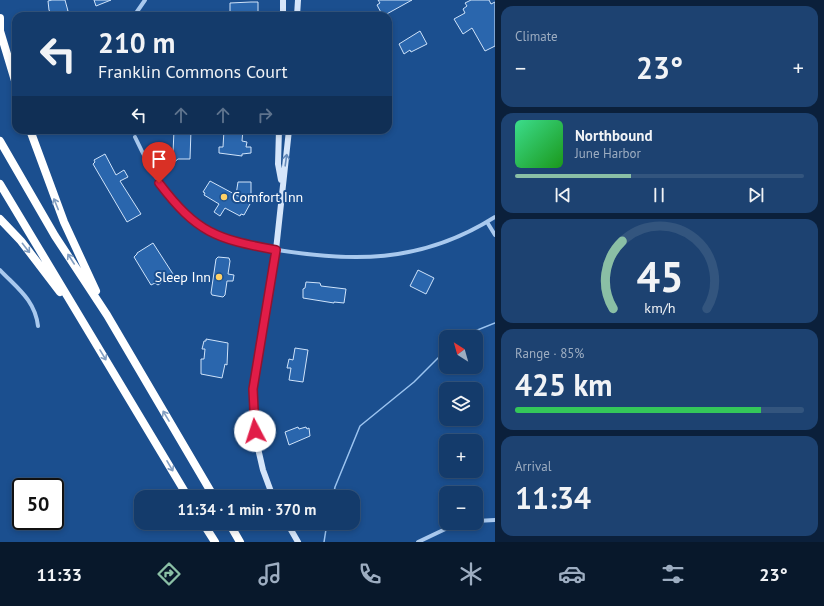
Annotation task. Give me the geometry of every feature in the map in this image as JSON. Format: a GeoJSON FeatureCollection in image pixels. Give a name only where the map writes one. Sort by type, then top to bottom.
{"type":"FeatureCollection","features":[{"type":"Feature","properties":{"kind":"highway"},"geometry":{"type":"LineString","coordinates":[[0,18],[0,31],[12,71]]}},
{"type":"Feature","properties":{"kind":"highway"},"geometry":{"type":"LineString","coordinates":[[31,134],[64,222],[107,316]]}},
{"type":"Feature","properties":{"kind":"highway"},"geometry":{"type":"LineString","coordinates":[[0,141],[55,236],[107,316],[210,490]]}},
{"type":"Feature","properties":{"kind":"highway"},"geometry":{"type":"LineString","coordinates":[[0,184],[184,490]]}},
{"type":"Feature","properties":{"kind":"highway"},"geometry":{"type":"LineString","coordinates":[[0,219],[20,241],[83,321]]}},
{"type":"Feature","properties":{"kind":"highway"},"geometry":{"type":"LineString","coordinates":[[208,530],[215,542]]}},
{"type":"Feature","properties":{"kind":"highway"},"geometry":{"type":"LineString","coordinates":[[233,530],[240,542]]}},
{"type":"Feature","properties":{"kind":"main road"},"geometry":{"type":"LineString","coordinates":[[283,0],[283,12]]}},
{"type":"Feature","properties":{"kind":"main road"},"geometry":{"type":"LineString","coordinates":[[297,12],[298,0]]}},
{"type":"Feature","properties":{"kind":"main road"},"geometry":{"type":"LineString","coordinates":[[279,134],[278,164],[282,190]]}},
{"type":"Feature","properties":{"kind":"main road"},"geometry":{"type":"LineString","coordinates":[[270,490],[263,470],[257,444],[254,423],[253,389],[276,250],[289,134]]}},
{"type":"Feature","properties":{"kind":"main road"},"geometry":{"type":"LineString","coordinates":[[291,530],[298,542]]}},
{"type":"Feature","properties":{"kind":"street"},"geometry":{"type":"LineString","coordinates":[[137,12],[146,0]]}},
{"type":"Feature","properties":{"kind":"street"},"geometry":{"type":"LineString","coordinates":[[136,137],[154,176],[170,198],[201,228],[236,242],[276,250],[344,258],[384,257],[415,252],[452,240],[495,217]]}},
{"type":"Feature","properties":{"kind":"street"},"geometry":{"type":"LineString","coordinates":[[487,222],[495,235]]}},
{"type":"Feature","properties":{"kind":"street"},"geometry":{"type":"LineString","coordinates":[[0,270],[32,304],[37,314],[38,326]]}},
{"type":"Feature","properties":{"kind":"street"},"geometry":{"type":"LineString","coordinates":[[483,521],[495,520]]}},
{"type":"Feature","properties":{"kind":"street"},"geometry":{"type":"LineString","coordinates":[[418,542],[443,530]]}},
{"type":"Feature","properties":{"kind":"building"},"geometry":{"type":"Polygon","coordinates":[[[65,0],[68,11],[50,12],[48,1],[65,0]]]}},
{"type":"Feature","properties":{"kind":"building"},"geometry":{"type":"Polygon","coordinates":[[[94,0],[111,0],[96,6],[94,0]]]}},
{"type":"Feature","properties":{"kind":"building"},"geometry":{"type":"Polygon","coordinates":[[[378,0],[412,0],[390,12],[381,12],[377,5],[380,3],[378,0]]]}},
{"type":"Feature","properties":{"kind":"building"},"geometry":{"type":"Polygon","coordinates":[[[471,0],[489,0],[491,4],[495,2],[495,46],[485,51],[472,28],[463,34],[454,19],[465,13],[463,9],[467,6],[465,3],[471,0]]]}},
{"type":"Feature","properties":{"kind":"building"},"geometry":{"type":"Polygon","coordinates":[[[258,2],[258,12],[230,12],[230,3],[258,2]]]}},
{"type":"Feature","properties":{"kind":"building"},"geometry":{"type":"Polygon","coordinates":[[[420,31],[427,44],[411,52],[410,50],[404,54],[399,44],[420,31]]]}},
{"type":"Feature","properties":{"kind":"building"},"geometry":{"type":"Polygon","coordinates":[[[174,134],[191,134],[190,159],[178,159],[172,164],[167,159],[173,153],[174,134]]]}},
{"type":"Feature","properties":{"kind":"building"},"geometry":{"type":"Polygon","coordinates":[[[224,134],[243,134],[242,141],[247,142],[246,147],[251,147],[251,153],[242,154],[242,156],[219,153],[219,147],[223,147],[224,134]]]}},
{"type":"Feature","properties":{"kind":"building"},"geometry":{"type":"Polygon","coordinates":[[[105,154],[116,175],[124,170],[128,177],[120,181],[141,214],[127,222],[93,164],[95,162],[94,160],[105,154]]]}},
{"type":"Feature","properties":{"kind":"building"},"geometry":{"type":"Polygon","coordinates":[[[210,181],[249,202],[250,204],[244,215],[241,214],[240,216],[225,208],[220,216],[214,212],[219,204],[204,195],[205,193],[203,192],[210,181]]]}},
{"type":"Feature","properties":{"kind":"building"},"geometry":{"type":"Polygon","coordinates":[[[238,182],[251,182],[251,195],[236,195],[238,182]]]}},
{"type":"Feature","properties":{"kind":"building"},"geometry":{"type":"Polygon","coordinates":[[[153,243],[173,274],[158,285],[155,283],[151,285],[134,257],[137,253],[153,243]]]}},
{"type":"Feature","properties":{"kind":"building"},"geometry":{"type":"Polygon","coordinates":[[[218,257],[229,258],[228,274],[234,275],[233,281],[227,281],[225,295],[223,297],[212,295],[211,293],[216,259],[218,257]]]}},
{"type":"Feature","properties":{"kind":"building"},"geometry":{"type":"Polygon","coordinates":[[[418,270],[434,278],[426,294],[410,286],[418,270]]]}},
{"type":"Feature","properties":{"kind":"building"},"geometry":{"type":"Polygon","coordinates":[[[306,282],[320,283],[321,286],[346,289],[344,303],[334,303],[303,298],[303,289],[305,288],[306,282]]]}},
{"type":"Feature","properties":{"kind":"building"},"geometry":{"type":"Polygon","coordinates":[[[206,339],[228,343],[227,365],[225,364],[222,378],[201,374],[201,359],[204,359],[205,349],[202,349],[206,339]]]}},
{"type":"Feature","properties":{"kind":"building"},"geometry":{"type":"Polygon","coordinates":[[[295,348],[308,350],[303,382],[289,380],[291,368],[287,368],[289,359],[293,360],[295,348]]]}},
{"type":"Feature","properties":{"kind":"building"},"geometry":{"type":"Polygon","coordinates":[[[298,427],[299,429],[306,427],[307,429],[309,428],[310,436],[289,445],[285,432],[298,427]]]}},
{"type":"Feature","properties":{"kind":"waterway"},"geometry":{"type":"LineString","coordinates":[[478,330],[495,323]]}},
{"type":"Feature","properties":{"kind":"waterway"},"geometry":{"type":"LineString","coordinates":[[334,490],[360,426],[414,382],[439,357]]}},
{"type":"Feature","properties":{"kind":"waterway"},"geometry":{"type":"LineString","coordinates":[[324,542],[326,530]]}},
{"type":"Feature","properties":{"kind":"place","name":"Comfort Inn"},"geometry":{"type":"Point","coordinates":[224,197]}},
{"type":"Feature","properties":{"kind":"place","name":"Sleep Inn"},"geometry":{"type":"Point","coordinates":[219,277]}},
{"type":"Feature","properties":{"kind":"route"},"geometry":{"type":"LineString","coordinates":[[159,183],[170,198],[201,228],[236,242],[276,250],[253,389],[255,431]]}}]}
